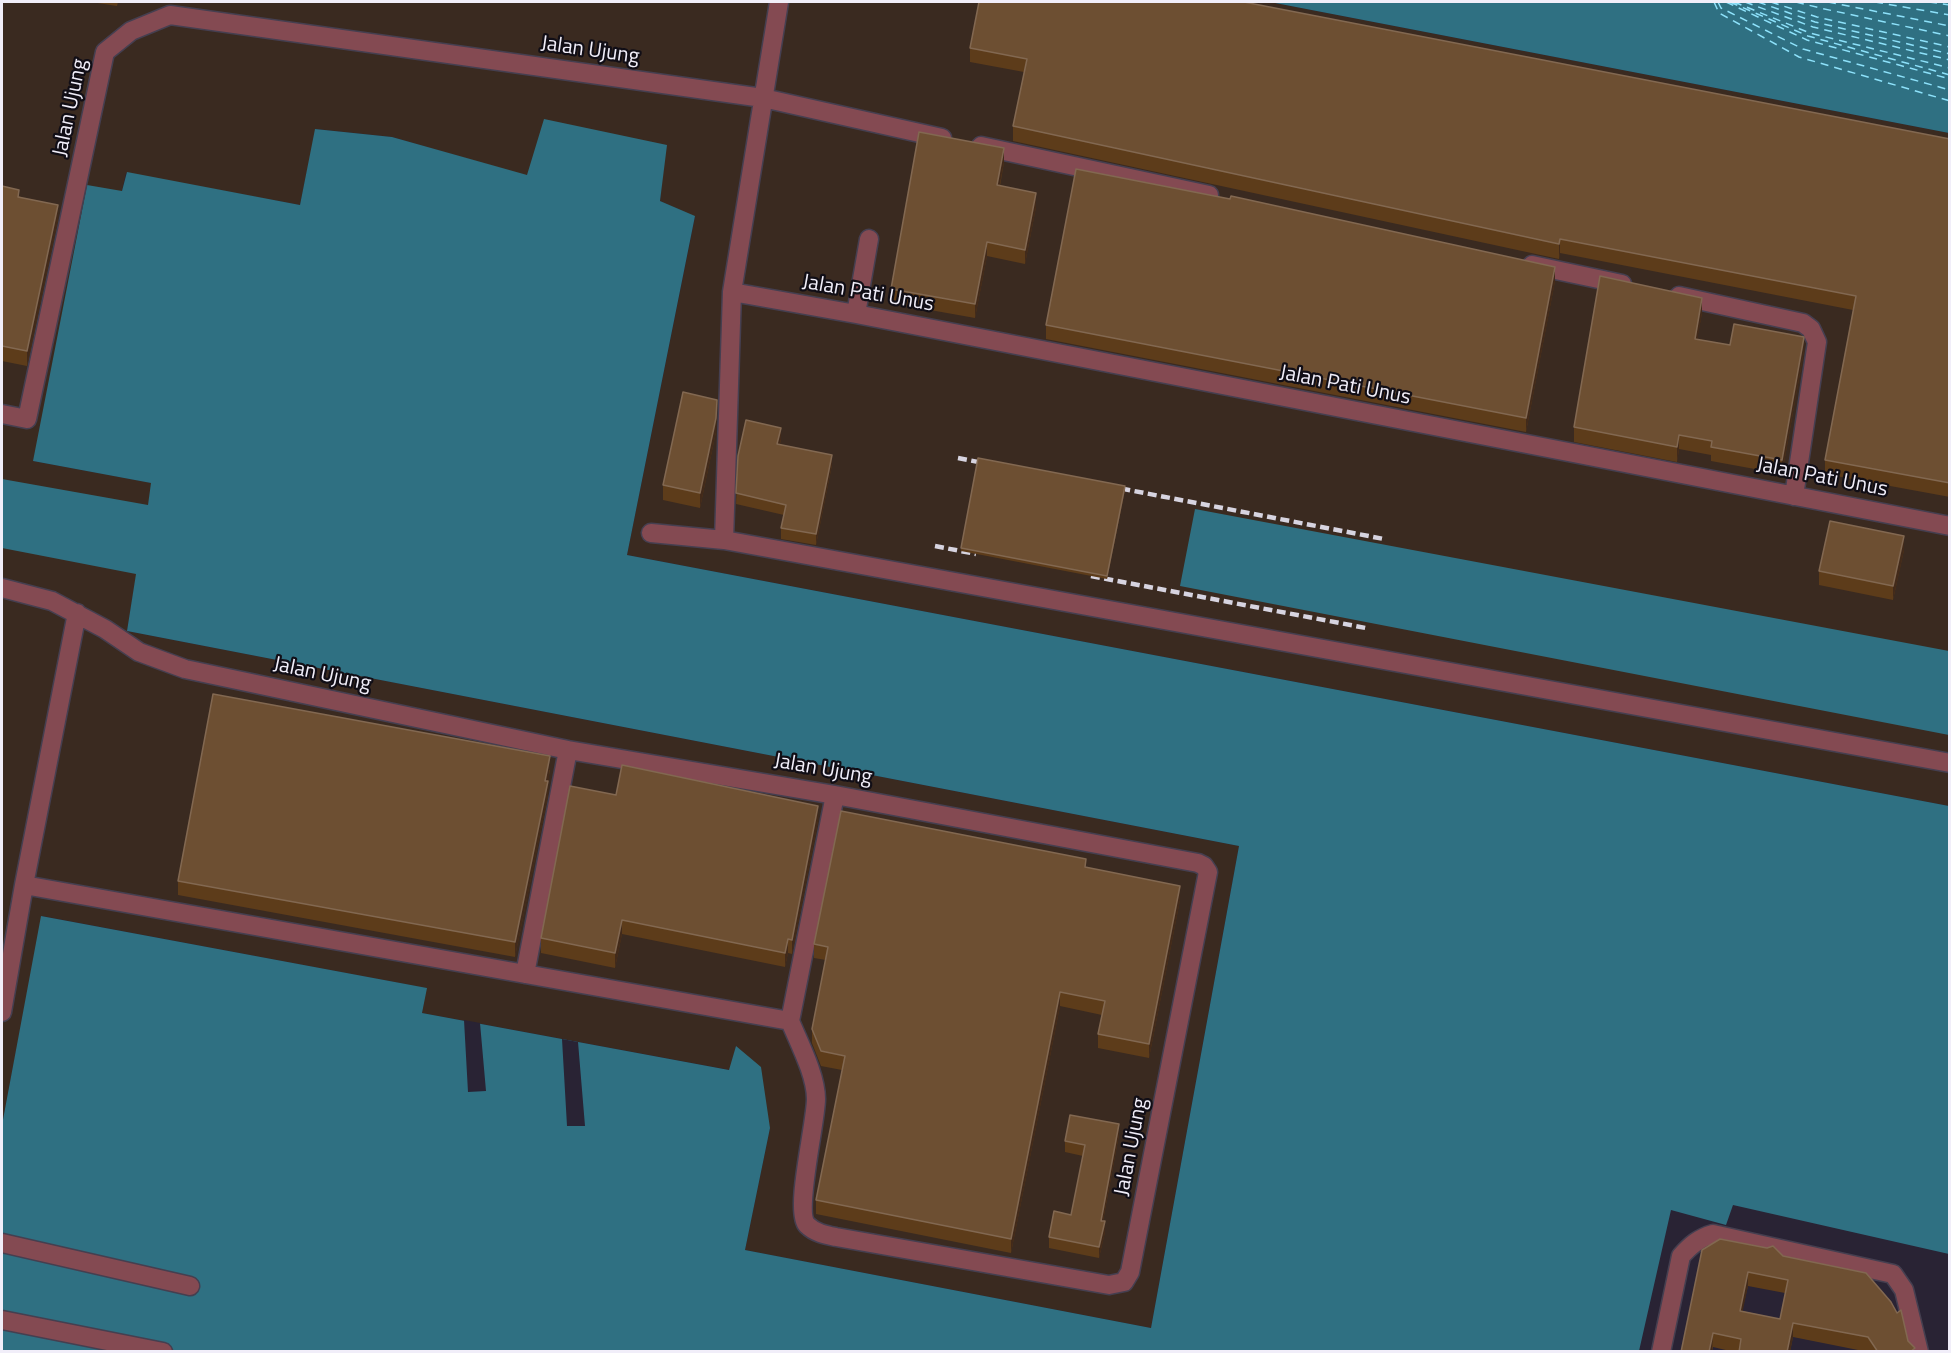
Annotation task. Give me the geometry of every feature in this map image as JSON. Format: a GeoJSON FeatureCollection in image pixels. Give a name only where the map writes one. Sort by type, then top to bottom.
{"type":"FeatureCollection","features":[{"type":"Feature","properties":{"kind":"lane"},"geometry":{"type":"LineString","coordinates":[[724,540],[732,292],[779,2]]}},
{"type":"Feature","properties":{"kind":"lane","name":"Jalan Ujung"},"geometry":{"type":"LineString","coordinates":[[2,414],[27,419],[105,52],[131,31],[170,15],[763,98]]}},
{"type":"Feature","properties":{"kind":"lane"},"geometry":{"type":"LineString","coordinates":[[763,98],[1220,198]]}},
{"type":"Feature","properties":{"kind":"lane"},"geometry":{"type":"LineString","coordinates":[[856,314],[869,239]]}},
{"type":"Feature","properties":{"kind":"lane"},"geometry":{"type":"LineString","coordinates":[[1512,260],[1640,288]]}},
{"type":"Feature","properties":{"kind":"lane","name":"Jalan Pati Unus"},"geometry":{"type":"LineString","coordinates":[[732,292],[1950,526]]}},
{"type":"Feature","properties":{"kind":"lane"},"geometry":{"type":"LineString","coordinates":[[1663,293],[1803,323],[1811,329],[1817,342],[1794,496]]}},
{"type":"Feature","properties":{"kind":"lane"},"geometry":{"type":"LineString","coordinates":[[651,533],[724,540],[1950,763]]}},
{"type":"Feature","properties":{"kind":"lane","name":"Jalan Ujung"},"geometry":{"type":"LineString","coordinates":[[2,588],[52,601],[105,628],[139,652],[185,669],[568,750],[835,795],[1198,863],[1208,872],[1130,1272],[1124,1282],[1109,1285],[836,1237],[817,1232],[806,1224],[802,1215],[802,1200],[816,1098],[810,1072],[790,1021]]}},
{"type":"Feature","properties":{"kind":"lane"},"geometry":{"type":"LineString","coordinates":[[2,1012],[24,885],[78,613]]}},
{"type":"Feature","properties":{"kind":"lane"},"geometry":{"type":"LineString","coordinates":[[525,974],[568,750]]}},
{"type":"Feature","properties":{"kind":"lane"},"geometry":{"type":"LineString","coordinates":[[24,885],[790,1021],[835,795]]}},
{"type":"Feature","properties":{"kind":"lane"},"geometry":{"type":"LineString","coordinates":[[1660,1352],[1682,1257],[1690,1245],[1713,1234],[1893,1274],[1904,1290],[1919,1352]]}},
{"type":"Feature","properties":{"kind":"lane"},"geometry":{"type":"LineString","coordinates":[[2,1243],[190,1286]]}},
{"type":"Feature","properties":{"kind":"lane"},"geometry":{"type":"LineString","coordinates":[[2,1320],[163,1352]]}},
{"type":"Feature","properties":{"kind":"shaded area"},"geometry":{"type":"Polygon","coordinates":[[[2,2],[1270,2],[1949,133],[1949,806],[627,555],[695,217],[660,201],[666,145],[527,176],[392,137],[316,129],[300,205],[126,173],[33,461],[152,483],[127,631],[1239,846],[1151,1328],[745,1250],[770,1128],[736,1046],[730,1070],[422,1013],[426,988],[42,916],[2,1125],[2,2]]]}},
{"type":"Feature","properties":{"kind":"water"},"geometry":{"type":"Polygon","coordinates":[[[1270,2],[1949,2],[1949,133],[1270,2]]]}},
{"type":"Feature","properties":{"kind":"water"},"geometry":{"type":"Polygon","coordinates":[[[544,119],[667,145],[660,201],[695,216],[627,555],[1949,806],[1949,1254],[1733,1205],[1726,1225],[1671,1210],[1639,1351],[2,1351],[2,1125],[41,916],[427,988],[422,1013],[729,1070],[736,1046],[761,1067],[770,1128],[745,1250],[1151,1328],[1239,846],[127,631],[136,574],[2,548],[2,479],[148,505],[151,483],[33,461],[87,185],[122,191],[127,172],[300,205],[315,129],[392,137],[527,175],[544,119]]]}},
{"type":"Feature","properties":{"kind":"water"},"geometry":{"type":"Polygon","coordinates":[[[1195,509],[1949,651],[1949,735],[1180,586],[1195,509]]]}},
{"type":"Feature","properties":{"kind":"pier"},"geometry":{"type":"Polygon","coordinates":[[[464,1020],[480,1023],[486,1091],[468,1092],[464,1020]]]}},
{"type":"Feature","properties":{"kind":"pier"},"geometry":{"type":"Polygon","coordinates":[[[562,1039],[578,1042],[585,1126],[567,1126],[562,1039]]]}},
{"type":"Feature","properties":{"kind":"building"},"geometry":{"type":"Polygon","coordinates":[[[979,2],[1244,2],[1950,139],[1950,483],[1825,460],[1856,296],[1560,239],[1559,244],[1013,126],[1027,59],[970,48],[979,2]]]}},
{"type":"Feature","properties":{"kind":"building"},"geometry":{"type":"Polygon","coordinates":[[[919,132],[1004,148],[997,185],[1036,193],[1025,250],[987,242],[975,304],[891,289],[919,132]]]}},
{"type":"Feature","properties":{"kind":"building"},"geometry":{"type":"Polygon","coordinates":[[[1076,169],[1230,199],[1231,196],[1555,267],[1526,418],[1046,325],[1076,169]]]}},
{"type":"Feature","properties":{"kind":"building"},"geometry":{"type":"Polygon","coordinates":[[[2,186],[19,190],[18,197],[58,205],[27,351],[2,346],[2,186]]]}},
{"type":"Feature","properties":{"kind":"building"},"geometry":{"type":"Polygon","coordinates":[[[1600,276],[1702,298],[1695,339],[1730,345],[1734,324],[1804,337],[1782,460],[1711,447],[1712,441],[1679,435],[1677,447],[1574,427],[1600,276]]]}},
{"type":"Feature","properties":{"kind":"building"},"geometry":{"type":"Polygon","coordinates":[[[683,392],[717,400],[716,418],[700,493],[663,485],[683,392]]]}},
{"type":"Feature","properties":{"kind":"building"},"geometry":{"type":"Polygon","coordinates":[[[746,420],[781,428],[777,444],[832,455],[816,534],[781,528],[786,505],[736,493],[738,456],[746,420]]]}},
{"type":"Feature","properties":{"kind":"building"},"geometry":{"type":"Polygon","coordinates":[[[978,458],[1125,486],[1107,576],[961,548],[978,458]]]}},
{"type":"Feature","properties":{"kind":"building"},"geometry":{"type":"Polygon","coordinates":[[[1830,521],[1904,536],[1893,586],[1819,571],[1830,521]]]}},
{"type":"Feature","properties":{"kind":"building"},"geometry":{"type":"Polygon","coordinates":[[[213,694],[550,756],[545,781],[548,781],[515,942],[178,881],[213,694]]]}},
{"type":"Feature","properties":{"kind":"building"},"geometry":{"type":"Polygon","coordinates":[[[622,765],[818,806],[792,940],[788,939],[785,953],[622,920],[615,953],[541,938],[570,786],[616,795],[622,765]]]}},
{"type":"Feature","properties":{"kind":"building"},"geometry":{"type":"Polygon","coordinates":[[[841,811],[1086,859],[1085,867],[1180,886],[1149,1044],[1098,1034],[1105,1001],[1060,992],[1011,1239],[816,1200],[845,1056],[821,1051],[812,1029],[828,947],[814,944],[841,811]]]}},
{"type":"Feature","properties":{"kind":"building"},"geometry":{"type":"Polygon","coordinates":[[[1070,1115],[1119,1124],[1101,1221],[1105,1221],[1099,1247],[1049,1237],[1054,1211],[1071,1215],[1085,1145],[1065,1141],[1070,1115]]]}},
{"type":"Feature","properties":{"kind":"building"},"geometry":{"type":"Polygon","coordinates":[[[1720,1239],[1767,1248],[1773,1246],[1783,1256],[1866,1273],[1891,1302],[1897,1313],[1901,1310],[1908,1341],[1915,1348],[1910,1352],[1878,1352],[1868,1337],[1793,1323],[1787,1352],[1739,1352],[1741,1339],[1713,1333],[1709,1352],[1681,1352],[1702,1250],[1720,1239]],[[1748,1272],[1740,1311],[1780,1319],[1788,1280],[1748,1272]]]}},
{"type":"Feature","properties":{"kind":"ferry route"},"geometry":{"type":"LineString","coordinates":[[1714,2],[1719,13],[1799,57],[1950,101]]}},
{"type":"Feature","properties":{"kind":"ferry route"},"geometry":{"type":"LineString","coordinates":[[1718,2],[1721,8],[1803,49],[1950,90]]}},
{"type":"Feature","properties":{"kind":"ferry route"},"geometry":{"type":"LineString","coordinates":[[1726,2],[1807,40],[1950,79]]}},
{"type":"Feature","properties":{"kind":"ferry route"},"geometry":{"type":"LineString","coordinates":[[1730,2],[1808,36],[1950,75]]}},
{"type":"Feature","properties":{"kind":"ferry route"},"geometry":{"type":"LineString","coordinates":[[1734,2],[1810,33],[1950,68]]}},
{"type":"Feature","properties":{"kind":"ferry route"},"geometry":{"type":"LineString","coordinates":[[1745,2],[1813,27],[1950,60]]}},
{"type":"Feature","properties":{"kind":"ferry route"},"geometry":{"type":"LineString","coordinates":[[1758,2],[1815,22],[1950,54]]}},
{"type":"Feature","properties":{"kind":"ferry route"},"geometry":{"type":"LineString","coordinates":[[1771,2],[1817,17],[1950,47]]}},
{"type":"Feature","properties":{"kind":"ferry route"},"geometry":{"type":"LineString","coordinates":[[1796,2],[1950,36]]}},
{"type":"Feature","properties":{"kind":"ferry route"},"geometry":{"type":"LineString","coordinates":[[1828,2],[1950,26]]}},
{"type":"Feature","properties":{"kind":"ferry route"},"geometry":{"type":"LineString","coordinates":[[1875,2],[1950,15]]}},
{"type":"Feature","properties":{"kind":"ferry route"},"geometry":{"type":"LineString","coordinates":[[1929,2],[1950,5]]}},
{"type":"Feature","properties":{"kind":"railway"},"geometry":{"type":"LineString","coordinates":[[958,458],[993,465]]}},
{"type":"Feature","properties":{"kind":"railway"},"geometry":{"type":"LineString","coordinates":[[1108,486],[1384,539]]}},
{"type":"Feature","properties":{"kind":"railway"},"geometry":{"type":"LineString","coordinates":[[935,546],[976,554]]}},
{"type":"Feature","properties":{"kind":"railway"},"geometry":{"type":"LineString","coordinates":[[1091,576],[1366,628]]}}]}
